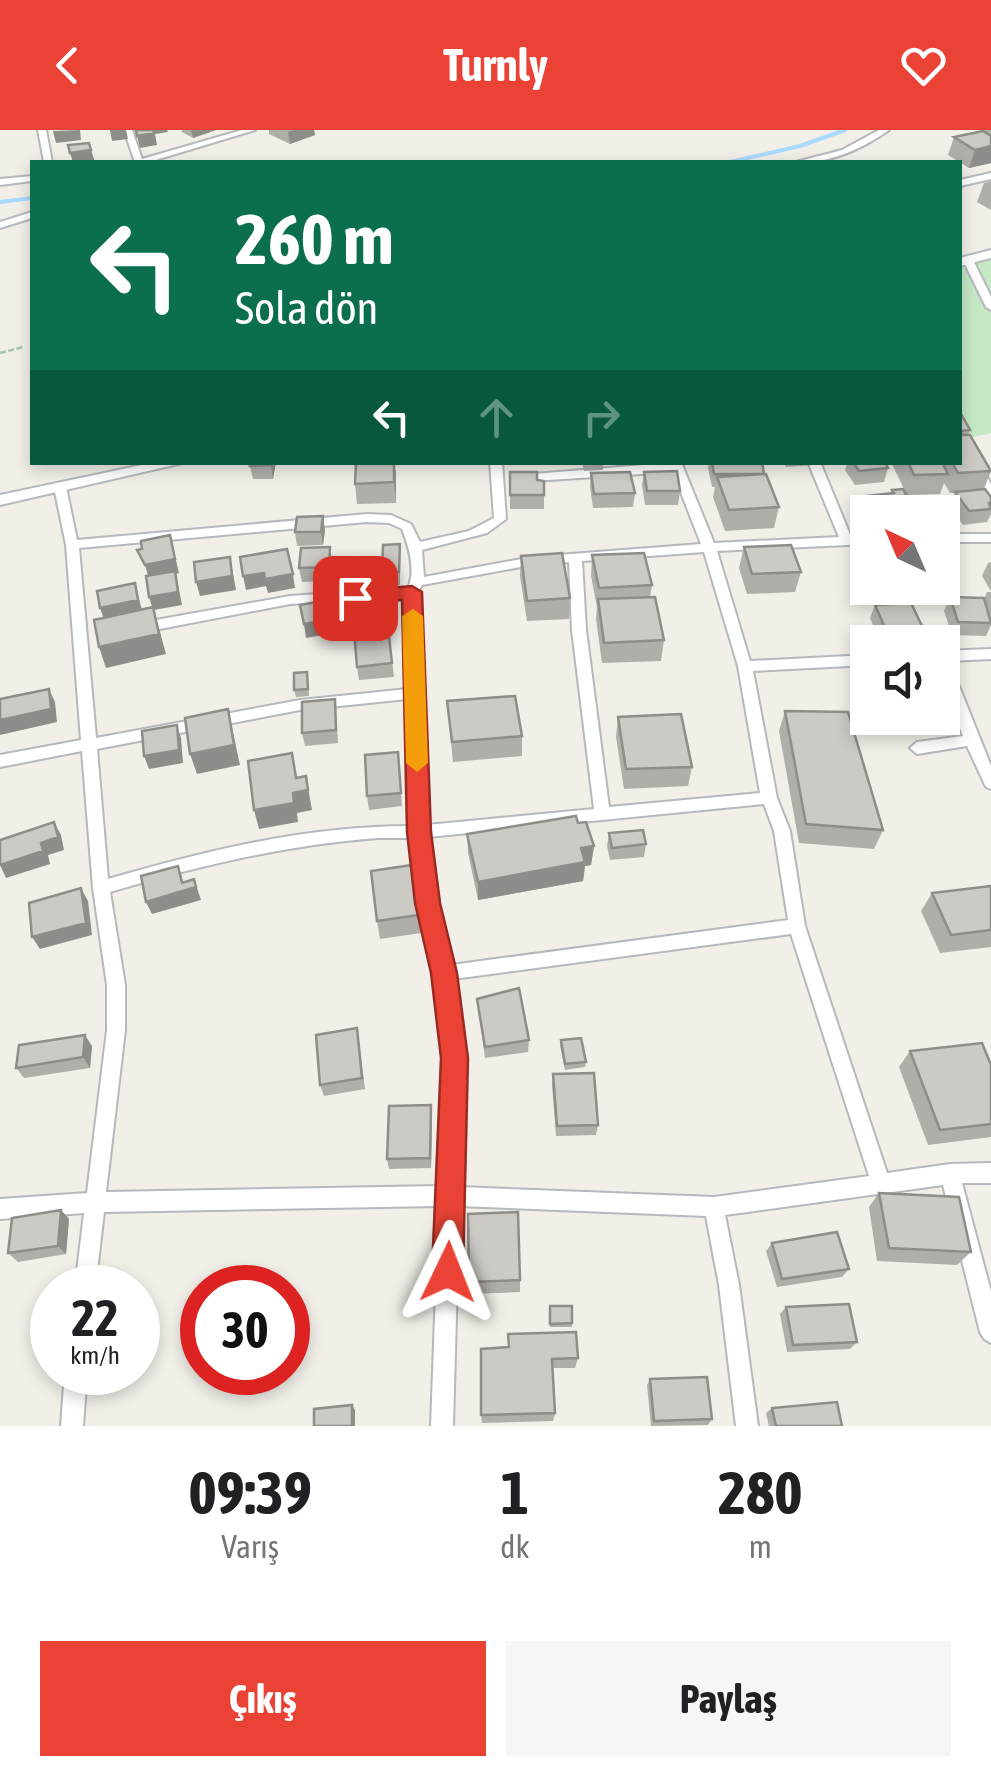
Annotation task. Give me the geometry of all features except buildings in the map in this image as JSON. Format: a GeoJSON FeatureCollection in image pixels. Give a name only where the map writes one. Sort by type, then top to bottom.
{"type":"FeatureCollection","features":[{"type":"Feature","properties":{"kind":"street"},"geometry":{"type":"LineString","coordinates":[[42,130],[48,160]]}},
{"type":"Feature","properties":{"kind":"street"},"geometry":{"type":"LineString","coordinates":[[128,130],[139,160]]}},
{"type":"Feature","properties":{"kind":"street"},"geometry":{"type":"LineString","coordinates":[[147,160],[251,130]]}},
{"type":"Feature","properties":{"kind":"street"},"geometry":{"type":"LineString","coordinates":[[809,160],[845,152],[885,130]]}},
{"type":"Feature","properties":{"kind":"street"},"geometry":{"type":"LineString","coordinates":[[962,183],[991,176]]}},
{"type":"Feature","properties":{"kind":"street"},"geometry":{"type":"LineString","coordinates":[[0,182],[30,179]]}},
{"type":"Feature","properties":{"kind":"street"},"geometry":{"type":"LineString","coordinates":[[0,215],[30,212]]}},
{"type":"Feature","properties":{"kind":"street"},"geometry":{"type":"LineString","coordinates":[[0,225],[30,213]]}},
{"type":"Feature","properties":{"kind":"street"},"geometry":{"type":"LineString","coordinates":[[991,254],[964,261],[991,307]]}},
{"type":"Feature","properties":{"kind":"street"},"geometry":{"type":"LineString","coordinates":[[962,442],[991,494]]}},
{"type":"Feature","properties":{"kind":"street"},"geometry":{"type":"LineString","coordinates":[[0,500],[166,465]]}},
{"type":"Feature","properties":{"kind":"street"},"geometry":{"type":"LineString","coordinates":[[416,548],[433,540],[489,530],[500,519],[497,471],[676,465],[709,547],[744,666],[769,798],[782,830],[798,926],[882,1184]]}},
{"type":"Feature","properties":{"kind":"street"},"geometry":{"type":"LineString","coordinates":[[815,465],[846,540]]}},
{"type":"Feature","properties":{"kind":"street"},"geometry":{"type":"LineString","coordinates":[[60,487],[72,545],[101,888],[116,985],[116,1030],[88,1265]]}},
{"type":"Feature","properties":{"kind":"street"},"geometry":{"type":"LineString","coordinates":[[72,545],[366,518],[391,519],[408,527],[416,548],[419,832],[428,903],[444,973],[454,1058],[442,1426]]}},
{"type":"Feature","properties":{"kind":"street"},"geometry":{"type":"LineString","coordinates":[[960,538],[991,538]]}},
{"type":"Feature","properties":{"kind":"street"},"geometry":{"type":"LineString","coordinates":[[118,632],[290,600],[415,587],[475,569],[709,547],[850,540]]}},
{"type":"Feature","properties":{"kind":"street"},"geometry":{"type":"LineString","coordinates":[[575,558],[579,630],[602,813]]}},
{"type":"Feature","properties":{"kind":"street"},"geometry":{"type":"LineString","coordinates":[[81,639],[100,635]]}},
{"type":"Feature","properties":{"kind":"street"},"geometry":{"type":"LineString","coordinates":[[960,657],[991,654]]}},
{"type":"Feature","properties":{"kind":"street"},"geometry":{"type":"LineString","coordinates":[[744,666],[850,661]]}},
{"type":"Feature","properties":{"kind":"street"},"geometry":{"type":"LineString","coordinates":[[0,761],[300,704],[415,693]]}},
{"type":"Feature","properties":{"kind":"street"},"geometry":{"type":"LineString","coordinates":[[960,707],[991,783]]}},
{"type":"Feature","properties":{"kind":"street"},"geometry":{"type":"LineString","coordinates":[[917,748],[972,740]]}},
{"type":"Feature","properties":{"kind":"street"},"geometry":{"type":"LineString","coordinates":[[101,888],[231,850],[304,836],[366,830],[419,832],[769,798]]}},
{"type":"Feature","properties":{"kind":"street"},"geometry":{"type":"LineString","coordinates":[[444,973],[798,926]]}},
{"type":"Feature","properties":{"kind":"street"},"geometry":{"type":"LineString","coordinates":[[0,1209],[95,1202],[450,1196],[714,1207],[950,1174],[991,1173]]}},
{"type":"Feature","properties":{"kind":"street"},"geometry":{"type":"LineString","coordinates":[[950,1174],[991,1332]]}},
{"type":"Feature","properties":{"kind":"street"},"geometry":{"type":"LineString","coordinates":[[714,1207],[748,1426]]}},
{"type":"Feature","properties":{"kind":"street"},"geometry":{"type":"LineString","coordinates":[[72,1426],[74,1395]]}},
{"type":"Feature","properties":{"kind":"path"},"geometry":{"type":"LineString","coordinates":[[0,353],[22,346]]}},
{"type":"Feature","properties":{"kind":"green space"},"geometry":{"type":"Polygon","coordinates":[[[991,255],[991,433],[962,440],[962,262],[991,255]]]}},
{"type":"Feature","properties":{"kind":"waterway"},"geometry":{"type":"LineString","coordinates":[[739,160],[800,146],[845,130]]}},
{"type":"Feature","properties":{"kind":"waterway"},"geometry":{"type":"LineString","coordinates":[[0,202],[30,198]]}},
{"type":"Feature","properties":{"kind":"slow traffic"},"geometry":{"type":"LineString","coordinates":[[413,616],[417,763]]}},
{"type":"Feature","properties":{"kind":"route"},"geometry":{"type":"LineString","coordinates":[[355,598],[412,592],[419,832],[428,903],[444,973],[454,1058],[448,1272]]}}]}
